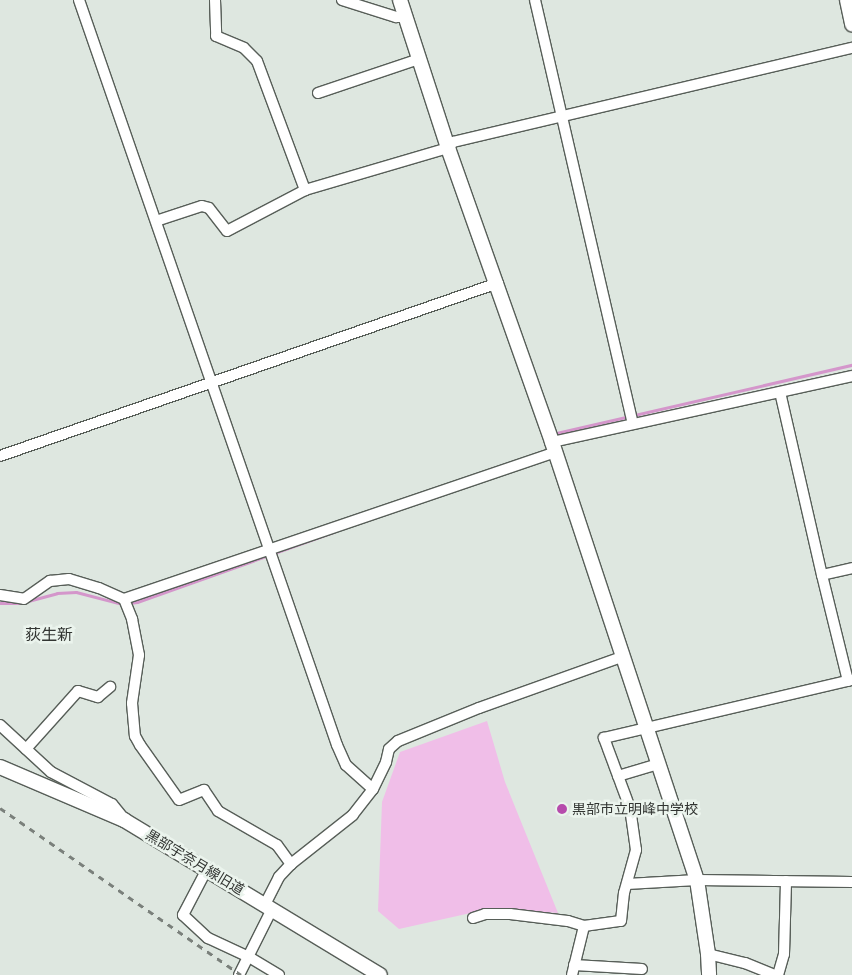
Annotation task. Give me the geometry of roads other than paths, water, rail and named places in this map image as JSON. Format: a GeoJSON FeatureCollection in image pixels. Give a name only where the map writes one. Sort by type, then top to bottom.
{"type":"FeatureCollection","features":[{"type":"Feature","properties":{"kind":"street"},"geometry":{"type":"LineString","coordinates":[[79,0],[337,745],[346,765],[373,789]]}},
{"type":"Feature","properties":{"kind":"street"},"geometry":{"type":"LineString","coordinates":[[215,0],[216,36],[244,48],[257,60],[305,190]]}},
{"type":"Feature","properties":{"kind":"street"},"geometry":{"type":"LineString","coordinates":[[342,0],[396,17],[406,17]]}},
{"type":"Feature","properties":{"kind":"street"},"geometry":{"type":"LineString","coordinates":[[400,0],[448,148],[498,283],[554,447],[697,880],[708,954],[709,975]]}},
{"type":"Feature","properties":{"kind":"street"},"geometry":{"type":"LineString","coordinates":[[535,0],[634,424]]}},
{"type":"Feature","properties":{"kind":"street"},"geometry":{"type":"LineString","coordinates":[[847,0],[852,24]]}},
{"type":"Feature","properties":{"kind":"street"},"geometry":{"type":"LineString","coordinates":[[156,221],[202,206],[209,208],[226,231],[305,190],[448,148],[453,142],[852,48]]}},
{"type":"Feature","properties":{"kind":"street"},"geometry":{"type":"LineString","coordinates":[[318,93],[419,59]]}},
{"type":"Feature","properties":{"kind":"street"},"geometry":{"type":"LineString","coordinates":[[0,456],[498,283]]}},
{"type":"Feature","properties":{"kind":"street"},"geometry":{"type":"LineString","coordinates":[[0,595],[24,599],[50,581],[69,579],[99,588],[124,599],[270,549],[554,447],[634,424],[852,376]]}},
{"type":"Feature","properties":{"kind":"street"},"geometry":{"type":"LineString","coordinates":[[473,918],[485,914],[510,914],[568,921],[584,926],[621,921],[627,884],[636,850],[630,808],[604,738],[850,680],[822,575],[780,392]]}},
{"type":"Feature","properties":{"kind":"street"},"geometry":{"type":"LineString","coordinates":[[822,575],[852,568]]}},
{"type":"Feature","properties":{"kind":"street"},"geometry":{"type":"LineString","coordinates":[[124,599],[132,619],[139,655],[132,703],[135,736],[140,744],[179,800],[204,790],[218,811],[277,845],[291,864]]}},
{"type":"Feature","properties":{"kind":"street"},"geometry":{"type":"LineString","coordinates":[[239,975],[249,957],[279,877],[291,864],[353,815],[373,789],[386,762],[389,749],[398,741],[479,708],[624,656]]}},
{"type":"Feature","properties":{"kind":"street"},"geometry":{"type":"LineString","coordinates":[[26,749],[78,691],[98,697],[110,687]]}},
{"type":"Feature","properties":{"kind":"street"},"geometry":{"type":"LineString","coordinates":[[0,725],[51,772],[112,804],[124,820]]}},
{"type":"Feature","properties":{"kind":"street"},"geometry":{"type":"LineString","coordinates":[[618,776],[658,764]]}},
{"type":"Feature","properties":{"kind":"street","name":"黒部宇奈月線旧道"},"geometry":{"type":"LineString","coordinates":[[0,767],[124,820],[208,869],[380,975]]}},
{"type":"Feature","properties":{"kind":"street"},"geometry":{"type":"LineString","coordinates":[[208,869],[183,915],[208,938],[249,957],[279,975]]}},
{"type":"Feature","properties":{"kind":"street"},"geometry":{"type":"LineString","coordinates":[[627,884],[697,880],[852,882]]}},
{"type":"Feature","properties":{"kind":"street"},"geometry":{"type":"LineString","coordinates":[[708,954],[745,963],[776,975],[784,954],[786,881]]}},
{"type":"Feature","properties":{"kind":"street"},"geometry":{"type":"LineString","coordinates":[[584,926],[573,970],[642,969]]}},
{"type":"Feature","properties":{"kind":"waterway"},"geometry":{"type":"LineString","coordinates":[[552,434],[852,365]]}},
{"type":"Feature","properties":{"kind":"waterway"},"geometry":{"type":"LineString","coordinates":[[28,601],[57,593],[76,592],[122,604],[137,602],[334,532]]}},
{"type":"Feature","properties":{"kind":"waterway"},"geometry":{"type":"LineString","coordinates":[[0,603],[22,603]]}},
{"type":"Feature","properties":{"kind":"railway"},"geometry":{"type":"LineString","coordinates":[[0,808],[241,975]]}},
{"type":"Feature","properties":{"kind":"place","name":"黒部市立明峰中学校"},"geometry":{"type":"Point","coordinates":[562,809]}},
{"type":"Feature","properties":{"kind":"district","name":"荻生新"},"geometry":{"type":"Point","coordinates":[49,634]}}]}
